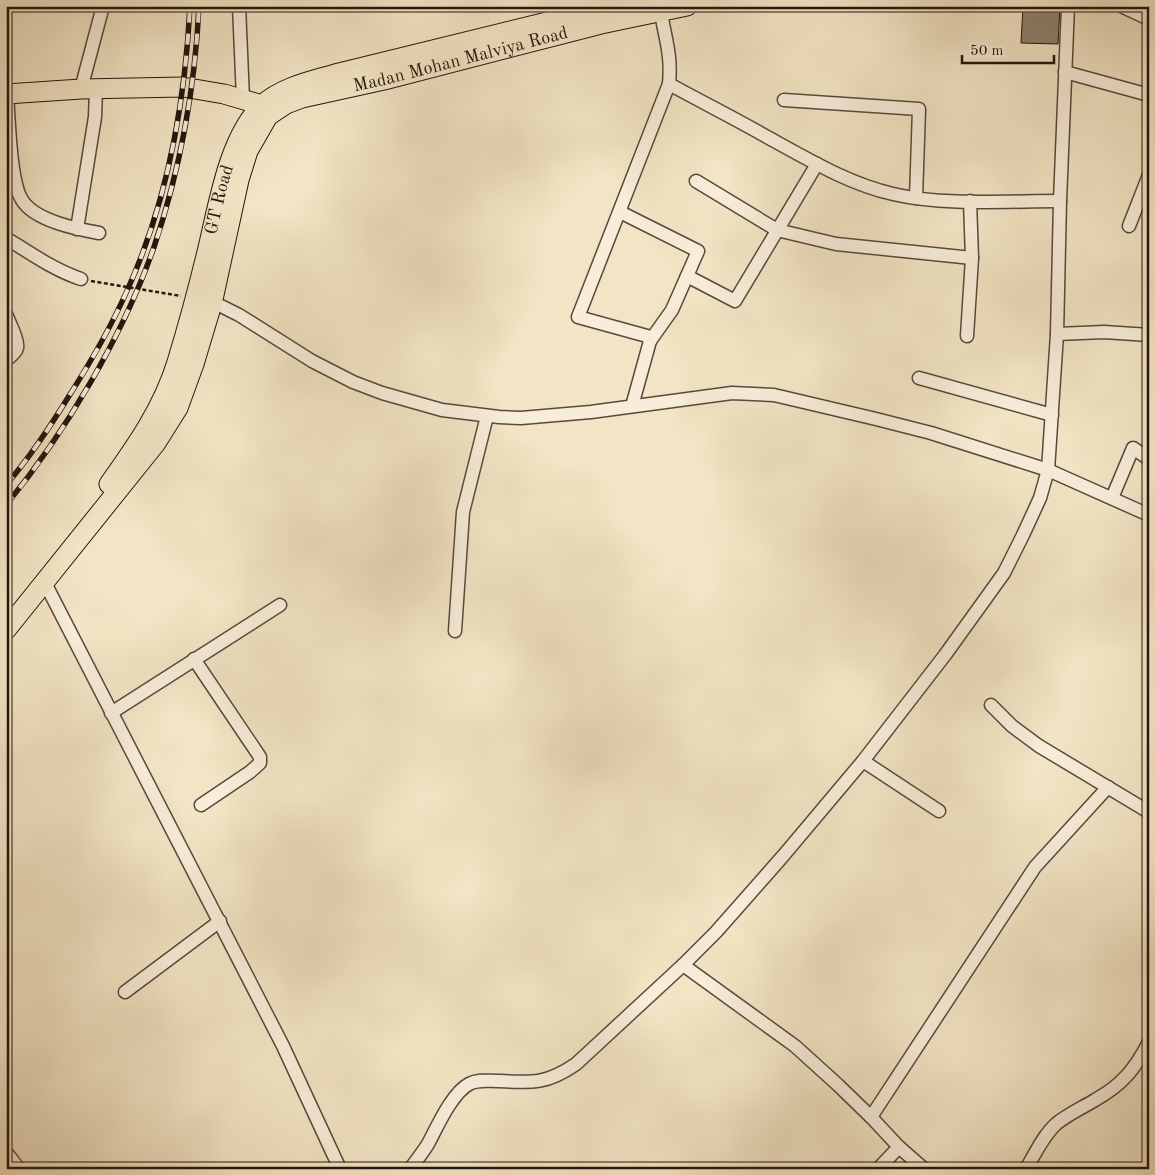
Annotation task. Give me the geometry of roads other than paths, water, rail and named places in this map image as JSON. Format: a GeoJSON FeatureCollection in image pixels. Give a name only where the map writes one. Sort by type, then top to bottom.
{"type":"FeatureCollection","features":[{"type":"Feature","properties":{"kind":"highway","name":"GT Road"},"geometry":{"type":"LineString","coordinates":[[6,630],[156,443],[178,408],[194,364],[203,302],[229,162],[251,119],[265,111],[276,94],[299,85],[335,74],[612,6]]}},
{"type":"Feature","properties":{"kind":"highway","name":"Madan Mohan Malviya Road"},"geometry":{"type":"LineString","coordinates":[[265,111],[302,98],[384,80],[660,8],[687,6]]}},
{"type":"Feature","properties":{"kind":"highway"},"geometry":{"type":"LineString","coordinates":[[6,94],[89,89],[184,87],[242,99],[265,111]]}},
{"type":"Feature","properties":{"kind":"highway","name":"GT Road"},"geometry":{"type":"LineString","coordinates":[[6,612],[99,499],[144,433],[162,399],[203,302]]}},
{"type":"Feature","properties":{"kind":"street"},"geometry":{"type":"LineString","coordinates":[[77,229],[95,117],[89,89],[103,6]]}},
{"type":"Feature","properties":{"kind":"street"},"geometry":{"type":"LineString","coordinates":[[239,6],[242,99]]}},
{"type":"Feature","properties":{"kind":"street"},"geometry":{"type":"LineString","coordinates":[[410,1169],[426,1146],[452,1101],[461,1090],[469,1084],[480,1080],[544,1081],[560,1075],[576,1064],[716,932],[863,761],[945,655],[1004,573],[1040,498],[1048,470],[1057,334],[1068,6]]}},
{"type":"Feature","properties":{"kind":"street"},"geometry":{"type":"LineString","coordinates":[[1121,6],[1149,19]]}},
{"type":"Feature","properties":{"kind":"street"},"geometry":{"type":"LineString","coordinates":[[650,340],[647,336],[578,317],[669,84],[671,67],[669,47],[660,8]]}},
{"type":"Feature","properties":{"kind":"street"},"geometry":{"type":"LineString","coordinates":[[1066,72],[1149,95]]}},
{"type":"Feature","properties":{"kind":"street"},"geometry":{"type":"LineString","coordinates":[[669,84],[817,164],[875,189],[916,198],[970,201],[1060,201]]}},
{"type":"Feature","properties":{"kind":"street"},"geometry":{"type":"LineString","coordinates":[[6,94],[16,186],[23,202],[38,215],[77,229],[99,233]]}},
{"type":"Feature","properties":{"kind":"street"},"geometry":{"type":"LineString","coordinates":[[784,100],[919,109],[916,198]]}},
{"type":"Feature","properties":{"kind":"street"},"geometry":{"type":"LineString","coordinates":[[687,276],[736,301],[817,164]]}},
{"type":"Feature","properties":{"kind":"street"},"geometry":{"type":"LineString","coordinates":[[1129,226],[1149,175]]}},
{"type":"Feature","properties":{"kind":"street"},"geometry":{"type":"LineString","coordinates":[[696,181],[778,230],[836,244],[972,258]]}},
{"type":"Feature","properties":{"kind":"street"},"geometry":{"type":"LineString","coordinates":[[967,336],[972,258],[970,201]]}},
{"type":"Feature","properties":{"kind":"street"},"geometry":{"type":"LineString","coordinates":[[620,212],[698,251],[672,310],[650,340],[632,406]]}},
{"type":"Feature","properties":{"kind":"street"},"geometry":{"type":"LineString","coordinates":[[6,238],[32,255],[81,279]]}},
{"type":"Feature","properties":{"kind":"street"},"geometry":{"type":"LineString","coordinates":[[203,302],[221,306],[238,315],[312,361],[353,382],[442,410],[521,418],[632,406],[732,392],[774,395],[834,408],[922,431],[1048,470],[1149,515]]}},
{"type":"Feature","properties":{"kind":"street"},"geometry":{"type":"LineString","coordinates":[[6,314],[17,341],[17,349],[6,360]]}},
{"type":"Feature","properties":{"kind":"street"},"geometry":{"type":"LineString","coordinates":[[1057,334],[1104,332],[1149,336]]}},
{"type":"Feature","properties":{"kind":"street"},"geometry":{"type":"LineString","coordinates":[[919,378],[1052,415]]}},
{"type":"Feature","properties":{"kind":"street"},"geometry":{"type":"LineString","coordinates":[[455,631],[463,512],[487,416]]}},
{"type":"Feature","properties":{"kind":"street"},"geometry":{"type":"LineString","coordinates":[[1112,498],[1133,448],[1149,458]]}},
{"type":"Feature","properties":{"kind":"street"},"geometry":{"type":"LineString","coordinates":[[44,582],[77,642],[111,713],[220,921],[283,1046],[340,1169]]}},
{"type":"Feature","properties":{"kind":"street"},"geometry":{"type":"LineString","coordinates":[[111,713],[280,605]]}},
{"type":"Feature","properties":{"kind":"street"},"geometry":{"type":"LineString","coordinates":[[194,659],[260,757],[260,763],[250,772],[202,805]]}},
{"type":"Feature","properties":{"kind":"street"},"geometry":{"type":"LineString","coordinates":[[991,705],[1012,726],[1040,746],[1149,812]]}},
{"type":"Feature","properties":{"kind":"street"},"geometry":{"type":"LineString","coordinates":[[863,761],[939,811]]}},
{"type":"Feature","properties":{"kind":"street"},"geometry":{"type":"LineString","coordinates":[[871,1117],[1035,867],[1108,787]]}},
{"type":"Feature","properties":{"kind":"street"},"geometry":{"type":"LineString","coordinates":[[125,992],[220,921]]}},
{"type":"Feature","properties":{"kind":"street"},"geometry":{"type":"LineString","coordinates":[[683,965],[795,1046],[924,1169]]}},
{"type":"Feature","properties":{"kind":"street"},"geometry":{"type":"LineString","coordinates":[[1026,1169],[1054,1126],[1067,1115],[1111,1090],[1126,1077],[1138,1063],[1149,1042]]}},
{"type":"Feature","properties":{"kind":"street"},"geometry":{"type":"LineString","coordinates":[[878,1169],[899,1147]]}},
{"type":"Feature","properties":{"kind":"street"},"geometry":{"type":"LineString","coordinates":[[6,1152],[19,1169]]}},
{"type":"Feature","properties":{"kind":"railway"},"geometry":{"type":"LineString","coordinates":[[6,485],[47,430],[77,384],[120,306],[140,259],[153,224],[172,153],[184,80],[190,6]]}},
{"type":"Feature","properties":{"kind":"railway"},"geometry":{"type":"LineString","coordinates":[[6,505],[50,447],[71,415],[109,349],[141,281],[154,247],[179,159],[190,98],[199,6]]}}]}
